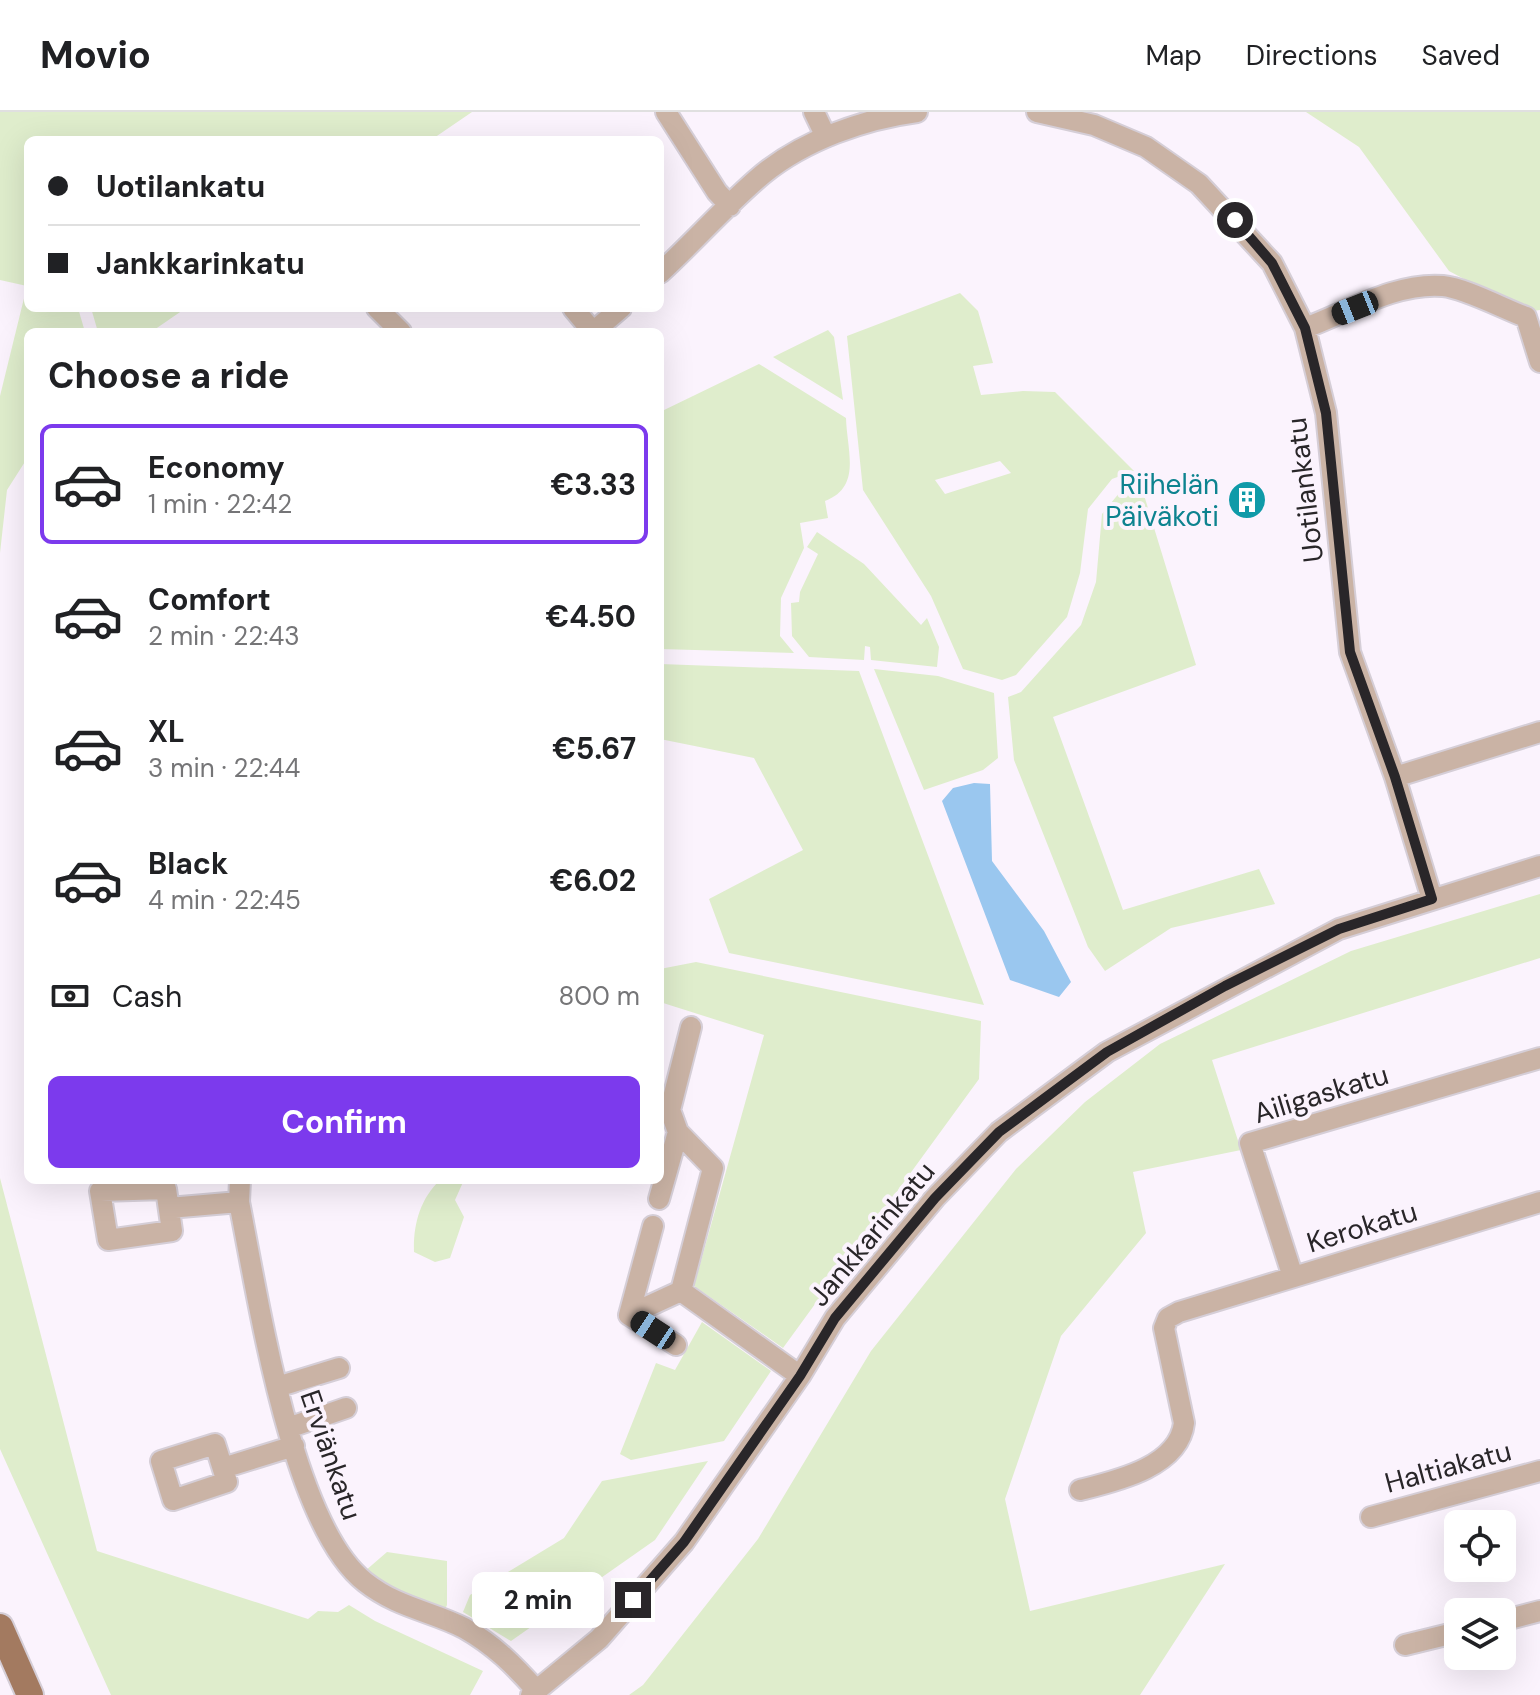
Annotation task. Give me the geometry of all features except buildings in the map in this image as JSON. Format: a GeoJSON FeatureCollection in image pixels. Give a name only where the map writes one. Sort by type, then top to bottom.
{"type":"FeatureCollection","features":[{"type":"Feature","properties":{"kind":"main road"},"geometry":{"type":"LineString","coordinates":[[0,1627],[30,1695]]}},
{"type":"Feature","properties":{"kind":"street"},"geometry":{"type":"LineString","coordinates":[[666,112],[717,192],[730,206]]}},
{"type":"Feature","properties":{"kind":"street"},"geometry":{"type":"LineString","coordinates":[[814,112],[826,137]]}},
{"type":"Feature","properties":{"kind":"street"},"geometry":{"type":"LineString","coordinates":[[664,269],[765,173],[826,137],[865,122],[917,112]]}},
{"type":"Feature","properties":{"kind":"street","name":"Uotilankatu"},"geometry":{"type":"LineString","coordinates":[[1037,112],[1094,125],[1133,142],[1199,184],[1272,263],[1305,328],[1326,413],[1350,652],[1395,777],[1432,899]]}},
{"type":"Feature","properties":{"kind":"street"},"geometry":{"type":"LineString","coordinates":[[1305,328],[1384,296],[1417,287],[1446,286],[1526,317],[1540,362]]}},
{"type":"Feature","properties":{"kind":"street"},"geometry":{"type":"LineString","coordinates":[[381,312],[397,328]]}},
{"type":"Feature","properties":{"kind":"street"},"geometry":{"type":"LineString","coordinates":[[576,312],[590,328]]}},
{"type":"Feature","properties":{"kind":"street"},"geometry":{"type":"LineString","coordinates":[[598,328],[616,312]]}},
{"type":"Feature","properties":{"kind":"street"},"geometry":{"type":"LineString","coordinates":[[1395,777],[1540,732]]}},
{"type":"Feature","properties":{"kind":"street","name":"Jankkarinkatu"},"geometry":{"type":"LineString","coordinates":[[534,1693],[599,1639],[684,1542],[800,1376],[835,1318],[935,1198],[999,1132],[1107,1052],[1225,986],[1339,929],[1540,866]]}},
{"type":"Feature","properties":{"kind":"street"},"geometry":{"type":"LineString","coordinates":[[681,1291],[713,1168],[678,1132],[670,1110],[691,1027]]}},
{"type":"Feature","properties":{"kind":"street","name":"Ailigaskatu"},"geometry":{"type":"LineString","coordinates":[[1293,1277],[1250,1143],[1540,1058]]}},
{"type":"Feature","properties":{"kind":"street"},"geometry":{"type":"LineString","coordinates":[[664,1181],[678,1132]]}},
{"type":"Feature","properties":{"kind":"street","name":"Erviänkatu"},"geometry":{"type":"LineString","coordinates":[[240,1184],[239,1202],[277,1387],[313,1503],[337,1553],[365,1582],[412,1610],[461,1627],[505,1654],[534,1693]]}},
{"type":"Feature","properties":{"kind":"street"},"geometry":{"type":"LineString","coordinates":[[659,1199],[663,1184]]}},
{"type":"Feature","properties":{"kind":"street"},"geometry":{"type":"LineString","coordinates":[[169,1208],[239,1202]]}},
{"type":"Feature","properties":{"kind":"street","name":"Kerokatu"},"geometry":{"type":"LineString","coordinates":[[1080,1490],[1126,1478],[1177,1445],[1184,1423],[1164,1328],[1168,1318],[1179,1312],[1540,1202]]}},
{"type":"Feature","properties":{"kind":"street"},"geometry":{"type":"LineString","coordinates":[[629,1315],[653,1226]]}},
{"type":"Feature","properties":{"kind":"street"},"geometry":{"type":"LineString","coordinates":[[681,1291],[800,1376]]}},
{"type":"Feature","properties":{"kind":"street"},"geometry":{"type":"LineString","coordinates":[[629,1315],[681,1291]]}},
{"type":"Feature","properties":{"kind":"street"},"geometry":{"type":"LineString","coordinates":[[629,1315],[676,1345]]}},
{"type":"Feature","properties":{"kind":"street"},"geometry":{"type":"LineString","coordinates":[[277,1387],[339,1368]]}},
{"type":"Feature","properties":{"kind":"street"},"geometry":{"type":"LineString","coordinates":[[223,1468],[346,1408]]}},
{"type":"Feature","properties":{"kind":"street","name":"Haltiakatu"},"geometry":{"type":"LineString","coordinates":[[1371,1517],[1540,1471]]}},
{"type":"Feature","properties":{"kind":"street"},"geometry":{"type":"LineString","coordinates":[[1516,1617],[1540,1611]]}},
{"type":"Feature","properties":{"kind":"street"},"geometry":{"type":"LineString","coordinates":[[1405,1645],[1444,1635]]}},
{"type":"Feature","properties":{"kind":"green space"},"geometry":{"type":"Polygon","coordinates":[[[0,112],[472,112],[437,136],[24,136],[24,285],[0,280],[0,112]]]}},
{"type":"Feature","properties":{"kind":"green space"},"geometry":{"type":"Polygon","coordinates":[[[1306,112],[1540,112],[1540,310],[1526,312],[1449,271],[1359,147],[1306,112]]]}},
{"type":"Feature","properties":{"kind":"green space"},"geometry":{"type":"Polygon","coordinates":[[[960,293],[978,311],[993,363],[973,366],[981,395],[1055,392],[1134,471],[1112,479],[1088,509],[1080,573],[1067,617],[1016,675],[1002,680],[963,669],[931,596],[863,490],[847,336],[960,293]],[[1000,461],[935,480],[945,494],[1011,473],[1000,461]]]}},
{"type":"Feature","properties":{"kind":"green space"},"geometry":{"type":"Polygon","coordinates":[[[24,298],[24,312],[79,312],[84,328],[24,328],[24,463],[7,490],[0,553],[0,396],[24,298]]]}},
{"type":"Feature","properties":{"kind":"green space"},"geometry":{"type":"Polygon","coordinates":[[[92,312],[180,312],[157,328],[97,328],[92,312]]]}},
{"type":"Feature","properties":{"kind":"green space"},"geometry":{"type":"Polygon","coordinates":[[[828,330],[834,337],[843,400],[773,357],[828,330]]]}},
{"type":"Feature","properties":{"kind":"green space"},"geometry":{"type":"Polygon","coordinates":[[[759,364],[846,418],[850,455],[848,477],[837,495],[825,501],[828,518],[800,523],[804,548],[781,598],[780,636],[794,653],[664,649],[664,410],[759,364]]]}},
{"type":"Feature","properties":{"kind":"green space"},"geometry":{"type":"Polygon","coordinates":[[[1140,482],[1196,665],[1053,717],[1123,910],[1259,869],[1275,904],[1171,928],[1105,971],[1088,947],[1014,760],[1008,697],[1021,692],[1081,625],[1096,582],[1102,514],[1120,492],[1140,482]]]}},
{"type":"Feature","properties":{"kind":"green space"},"geometry":{"type":"Polygon","coordinates":[[[817,532],[864,564],[921,625],[927,618],[939,647],[937,667],[871,660],[870,647],[865,646],[864,660],[809,657],[792,636],[791,603],[799,602],[800,592],[818,554],[807,547],[817,532]]]}},
{"type":"Feature","properties":{"kind":"green space"},"geometry":{"type":"Polygon","coordinates":[[[664,664],[859,671],[984,1005],[729,953],[709,899],[803,850],[754,758],[664,740],[664,664]]]}},
{"type":"Feature","properties":{"kind":"green space"},"geometry":{"type":"Polygon","coordinates":[[[874,669],[938,676],[994,693],[998,758],[983,770],[924,790],[874,669]]]}},
{"type":"Feature","properties":{"kind":"green space"},"geometry":{"type":"Polygon","coordinates":[[[1540,894],[1540,958],[1212,1060],[1241,1150],[1133,1172],[1146,1233],[1061,1336],[1005,1499],[1030,1611],[1225,1564],[1140,1695],[629,1695],[643,1685],[758,1539],[871,1351],[1016,1169],[1085,1102],[1160,1044],[1351,951],[1540,894]]]}},
{"type":"Feature","properties":{"kind":"green space"},"geometry":{"type":"Polygon","coordinates":[[[696,962],[981,1021],[979,1079],[783,1348],[694,1286],[764,1035],[664,1003],[664,968],[696,962]]]}},
{"type":"Feature","properties":{"kind":"green space"},"geometry":{"type":"Polygon","coordinates":[[[0,1178],[97,1551],[308,1619],[318,1611],[338,1612],[349,1605],[375,1621],[483,1671],[470,1695],[111,1695],[0,1449],[0,1178]]]}},
{"type":"Feature","properties":{"kind":"green space"},"geometry":{"type":"Polygon","coordinates":[[[436,1184],[462,1184],[455,1200],[464,1217],[450,1258],[435,1262],[414,1252],[417,1222],[436,1184]]]}},
{"type":"Feature","properties":{"kind":"green space"},"geometry":{"type":"Polygon","coordinates":[[[702,1322],[771,1371],[724,1441],[631,1460],[620,1454],[656,1363],[675,1370],[702,1322]]]}},
{"type":"Feature","properties":{"kind":"green space"},"geometry":{"type":"Polygon","coordinates":[[[708,1461],[655,1540],[511,1641],[463,1612],[470,1595],[564,1538],[602,1481],[708,1461]]]}},
{"type":"Feature","properties":{"kind":"green space"},"geometry":{"type":"Polygon","coordinates":[[[387,1552],[447,1561],[447,1605],[443,1614],[414,1604],[365,1571],[387,1552]]]}},
{"type":"Feature","properties":{"kind":"water"},"geometry":{"type":"Polygon","coordinates":[[[974,783],[990,784],[992,861],[1044,931],[1071,982],[1059,997],[1010,980],[942,801],[953,788],[974,783]]]}},
{"type":"Feature","properties":{"kind":"place","name":"Riihelän Päiväkoti"},"geometry":{"type":"Point","coordinates":[1247,500]}},
{"type":"Feature","properties":{"kind":"route"},"geometry":{"type":"LineString","coordinates":[[633,1600],[684,1542],[800,1376],[835,1318],[935,1198],[999,1132],[1107,1052],[1225,986],[1339,929],[1432,899],[1395,777],[1350,652],[1326,413],[1305,328],[1272,263],[1235,220]]}}]}
